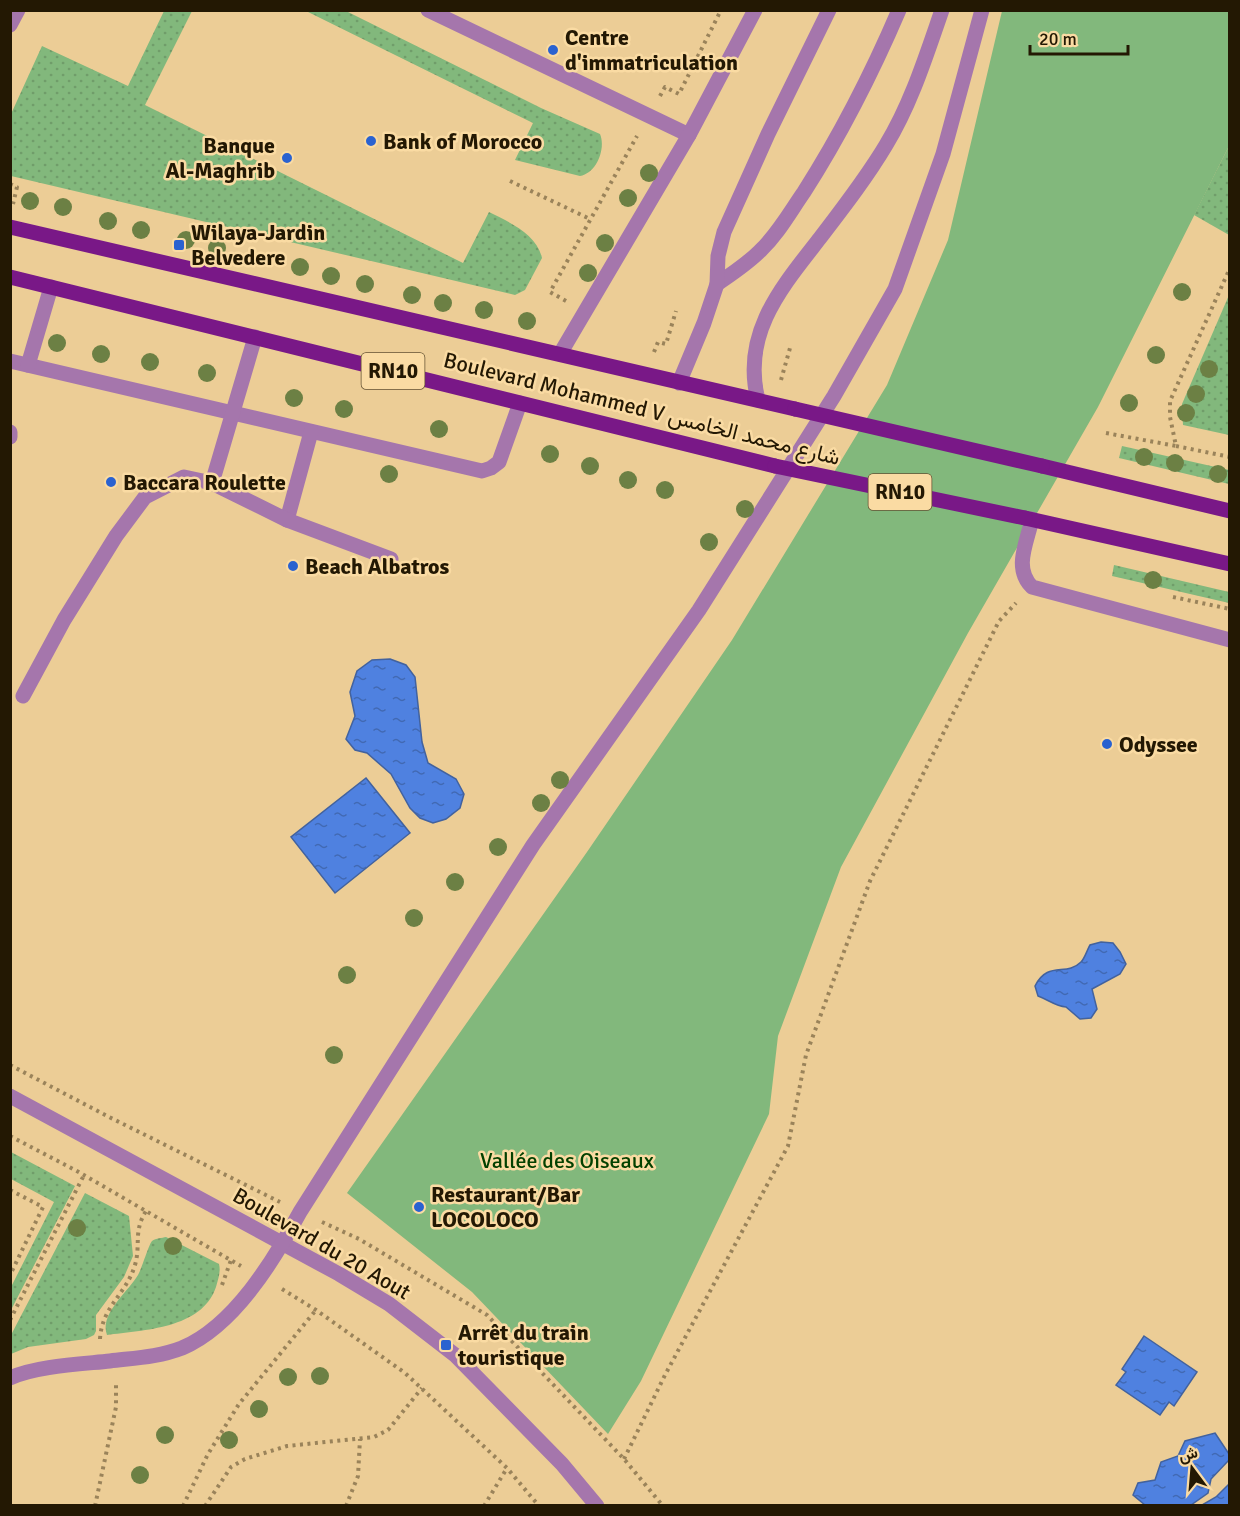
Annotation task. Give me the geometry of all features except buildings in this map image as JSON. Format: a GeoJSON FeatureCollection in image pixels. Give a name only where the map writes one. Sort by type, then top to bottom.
{"type":"FeatureCollection","features":[{"type":"Feature","properties":{"kind":"main road","name":"Boulevard Mohammed V شارع محمد الخامس"},"geometry":{"type":"LineString","coordinates":[[10,227],[1230,511]]}},
{"type":"Feature","properties":{"kind":"main road","name":"Boulevard Mohammed V شارع محمد الخامس"},"geometry":{"type":"LineString","coordinates":[[10,277],[775,466],[1029,518],[1230,564]]}},
{"type":"Feature","properties":{"kind":"street"},"geometry":{"type":"LineString","coordinates":[[10,25],[18,10]]}},
{"type":"Feature","properties":{"kind":"street"},"geometry":{"type":"LineString","coordinates":[[428,10],[689,135]]}},
{"type":"Feature","properties":{"kind":"street"},"geometry":{"type":"LineString","coordinates":[[560,354],[689,135],[755,10]]}},
{"type":"Feature","properties":{"kind":"street"},"geometry":{"type":"LineString","coordinates":[[679,383],[704,323],[717,284],[718,256],[724,232],[768,134],[829,10]]}},
{"type":"Feature","properties":{"kind":"street"},"geometry":{"type":"LineString","coordinates":[[717,284],[762,250],[782,225],[824,161],[872,73],[899,10]]}},
{"type":"Feature","properties":{"kind":"street"},"geometry":{"type":"LineString","coordinates":[[758,400],[754,381],[754,353],[772,303],[887,144],[914,88],[942,10]]}},
{"type":"Feature","properties":{"kind":"street"},"geometry":{"type":"LineString","coordinates":[[10,1378],[40,1370],[147,1357],[181,1348],[223,1321],[239,1305],[283,1244],[300,1212],[533,845],[699,609],[834,396],[895,289],[943,154],[981,10]]}},
{"type":"Feature","properties":{"kind":"street"},"geometry":{"type":"LineString","coordinates":[[28,365],[51,287]]}},
{"type":"Feature","properties":{"kind":"street"},"geometry":{"type":"LineString","coordinates":[[212,483],[255,337]]}},
{"type":"Feature","properties":{"kind":"street"},"geometry":{"type":"LineString","coordinates":[[10,361],[482,471],[499,462],[520,403]]}},
{"type":"Feature","properties":{"kind":"street"},"geometry":{"type":"LineString","coordinates":[[10,432],[10,437]]}},
{"type":"Feature","properties":{"kind":"street"},"geometry":{"type":"LineString","coordinates":[[287,520],[311,432]]}},
{"type":"Feature","properties":{"kind":"street"},"geometry":{"type":"LineString","coordinates":[[23,696],[70,610],[116,536],[145,497],[184,477],[212,483],[287,520],[391,559]]}},
{"type":"Feature","properties":{"kind":"street"},"geometry":{"type":"LineString","coordinates":[[1029,518],[1020,568],[1026,582],[1032,587],[1230,640]]}},
{"type":"Feature","properties":{"kind":"street","name":"Boulevard du 20 Aout"},"geometry":{"type":"LineString","coordinates":[[10,1096],[339,1274],[389,1304],[455,1355],[562,1464],[597,1506]]}},
{"type":"Feature","properties":{"kind":"path"},"geometry":{"type":"LineString","coordinates":[[585,311],[550,292],[665,87],[679,94],[721,10]]}},
{"type":"Feature","properties":{"kind":"path"},"geometry":{"type":"LineString","coordinates":[[510,181],[590,219]]}},
{"type":"Feature","properties":{"kind":"path"},"geometry":{"type":"LineString","coordinates":[[1176,446],[1170,417],[1170,401],[1230,268]]}},
{"type":"Feature","properties":{"kind":"path"},"geometry":{"type":"LineString","coordinates":[[644,375],[658,342],[666,344],[676,311]]}},
{"type":"Feature","properties":{"kind":"path"},"geometry":{"type":"LineString","coordinates":[[775,404],[790,348]]}},
{"type":"Feature","properties":{"kind":"path"},"geometry":{"type":"LineString","coordinates":[[1106,433],[1230,457]]}},
{"type":"Feature","properties":{"kind":"path"},"geometry":{"type":"LineString","coordinates":[[624,1459],[665,1375],[788,1146],[806,1055],[870,881],[999,621],[1032,587]]}},
{"type":"Feature","properties":{"kind":"path"},"geometry":{"type":"LineString","coordinates":[[10,1136],[84,1175],[260,1276],[316,1310],[405,1372],[507,1468],[539,1506]]}},
{"type":"Feature","properties":{"kind":"path"},"geometry":{"type":"LineString","coordinates":[[10,1320],[84,1175]]}},
{"type":"Feature","properties":{"kind":"path"},"geometry":{"type":"LineString","coordinates":[[10,1190],[43,1208],[10,1275]]}},
{"type":"Feature","properties":{"kind":"path"},"geometry":{"type":"LineString","coordinates":[[100,1343],[101,1324],[107,1310],[125,1287],[135,1263],[139,1223],[146,1211]]}},
{"type":"Feature","properties":{"kind":"path"},"geometry":{"type":"LineString","coordinates":[[220,1290],[231,1260]]}},
{"type":"Feature","properties":{"kind":"path"},"geometry":{"type":"LineString","coordinates":[[183,1506],[208,1454],[239,1404],[316,1310]]}},
{"type":"Feature","properties":{"kind":"path"},"geometry":{"type":"LineString","coordinates":[[95,1506],[116,1407],[116,1372]]}},
{"type":"Feature","properties":{"kind":"path"},"geometry":{"type":"LineString","coordinates":[[205,1506],[231,1467],[245,1459],[287,1446],[374,1437],[388,1430],[422,1389]]}},
{"type":"Feature","properties":{"kind":"path"},"geometry":{"type":"LineString","coordinates":[[346,1506],[358,1476],[360,1439]]}},
{"type":"Feature","properties":{"kind":"path"},"geometry":{"type":"LineString","coordinates":[[484,1506],[507,1468]]}},
{"type":"Feature","properties":{"kind":"green space"},"geometry":{"type":"Polygon","coordinates":[[[164,11],[192,11],[145,105],[463,263],[489,212],[521,230],[539,250],[542,258],[525,290],[515,295],[11,176],[11,114],[42,46],[128,86],[164,11]]]}},
{"type":"Feature","properties":{"kind":"green space"},"geometry":{"type":"Polygon","coordinates":[[[306,11],[346,11],[541,108],[600,134],[602,146],[599,159],[591,170],[580,176],[515,160],[533,123],[306,11]]]}},
{"type":"Feature","properties":{"kind":"green space","name":"Vallée des Oiseaux"},"geometry":{"type":"Polygon","coordinates":[[[1002,11],[1229,11],[1229,146],[1098,407],[968,633],[841,867],[778,1036],[769,1114],[641,1381],[608,1434],[472,1292],[347,1193],[587,852],[732,640],[887,385],[948,240],[1002,11]]]}},
{"type":"Feature","properties":{"kind":"green space"},"geometry":{"type":"Polygon","coordinates":[[[1229,146],[1229,235],[1194,215],[1229,146]]]}},
{"type":"Feature","properties":{"kind":"green space"},"geometry":{"type":"Polygon","coordinates":[[[1229,295],[1229,435],[1183,425],[1182,404],[1229,295]]]}},
{"type":"Feature","properties":{"kind":"green space"},"geometry":{"type":"Polygon","coordinates":[[[1122,446],[1229,470],[1229,484],[1119,458],[1122,446]]]}},
{"type":"Feature","properties":{"kind":"green space"},"geometry":{"type":"Polygon","coordinates":[[[1114,565],[1229,592],[1229,603],[1112,576],[1114,565]]]}},
{"type":"Feature","properties":{"kind":"green space"},"geometry":{"type":"Polygon","coordinates":[[[11,1152],[75,1186],[11,1310],[11,1287],[54,1202],[11,1179],[11,1152]]]}},
{"type":"Feature","properties":{"kind":"green space"},"geometry":{"type":"Polygon","coordinates":[[[85,1193],[129,1216],[133,1256],[124,1277],[96,1315],[94,1335],[86,1339],[28,1347],[11,1354],[11,1335],[85,1193]]]}},
{"type":"Feature","properties":{"kind":"green space"},"geometry":{"type":"Polygon","coordinates":[[[166,1237],[219,1264],[216,1287],[209,1301],[198,1312],[170,1325],[107,1335],[107,1319],[138,1275],[152,1241],[166,1237]]]}},
{"type":"Feature","properties":{"kind":"water"},"geometry":{"type":"Polygon","coordinates":[[[390,659],[406,665],[415,677],[422,742],[428,763],[456,779],[464,794],[460,808],[446,819],[433,823],[420,818],[410,808],[391,774],[367,753],[355,750],[346,739],[355,716],[350,692],[357,671],[372,660],[390,659]]]}},
{"type":"Feature","properties":{"kind":"water"},"geometry":{"type":"Polygon","coordinates":[[[366,778],[410,833],[335,893],[291,837],[366,778]]]}},
{"type":"Feature","properties":{"kind":"water"},"geometry":{"type":"Polygon","coordinates":[[[1101,942],[1113,943],[1126,964],[1120,974],[1092,989],[1097,1009],[1091,1018],[1080,1019],[1066,1007],[1038,996],[1035,986],[1040,978],[1051,971],[1075,966],[1082,960],[1090,945],[1101,942]]]}},
{"type":"Feature","properties":{"kind":"water"},"geometry":{"type":"Polygon","coordinates":[[[1144,1336],[1197,1372],[1174,1406],[1169,1402],[1160,1415],[1116,1385],[1126,1372],[1122,1369],[1144,1336]]]}},
{"type":"Feature","properties":{"kind":"water"},"geometry":{"type":"Polygon","coordinates":[[[1215,1433],[1229,1454],[1229,1460],[1211,1479],[1208,1493],[1191,1505],[1145,1505],[1133,1495],[1138,1483],[1155,1480],[1161,1462],[1178,1456],[1185,1441],[1215,1433]]]}},
{"type":"Feature","properties":{"kind":"water"},"geometry":{"type":"Polygon","coordinates":[[[1229,1484],[1229,1505],[1202,1505],[1216,1497],[1229,1484]]]}},
{"type":"Feature","properties":{"kind":"place","name":"Centre d'immatriculation"},"geometry":{"type":"Point","coordinates":[553,50]}},
{"type":"Feature","properties":{"kind":"place","name":"Bank of Morocco"},"geometry":{"type":"Point","coordinates":[371,141]}},
{"type":"Feature","properties":{"kind":"place","name":"Banque Al-Maghrib"},"geometry":{"type":"Point","coordinates":[287,158]}},
{"type":"Feature","properties":{"kind":"place","name":"Wilaya-Jardin Belvedere"},"geometry":{"type":"Point","coordinates":[179,245]}},
{"type":"Feature","properties":{"kind":"place","name":"Baccara Roulette"},"geometry":{"type":"Point","coordinates":[111,482]}},
{"type":"Feature","properties":{"kind":"place","name":"Beach Albatros"},"geometry":{"type":"Point","coordinates":[293,566]}},
{"type":"Feature","properties":{"kind":"place","name":"Odyssee"},"geometry":{"type":"Point","coordinates":[1107,744]}},
{"type":"Feature","properties":{"kind":"place","name":"Restaurant/Bar LOCOLOCO"},"geometry":{"type":"Point","coordinates":[419,1207]}},
{"type":"Feature","properties":{"kind":"place","name":"Arrêt du train touristique"},"geometry":{"type":"Point","coordinates":[446,1345]}}]}
